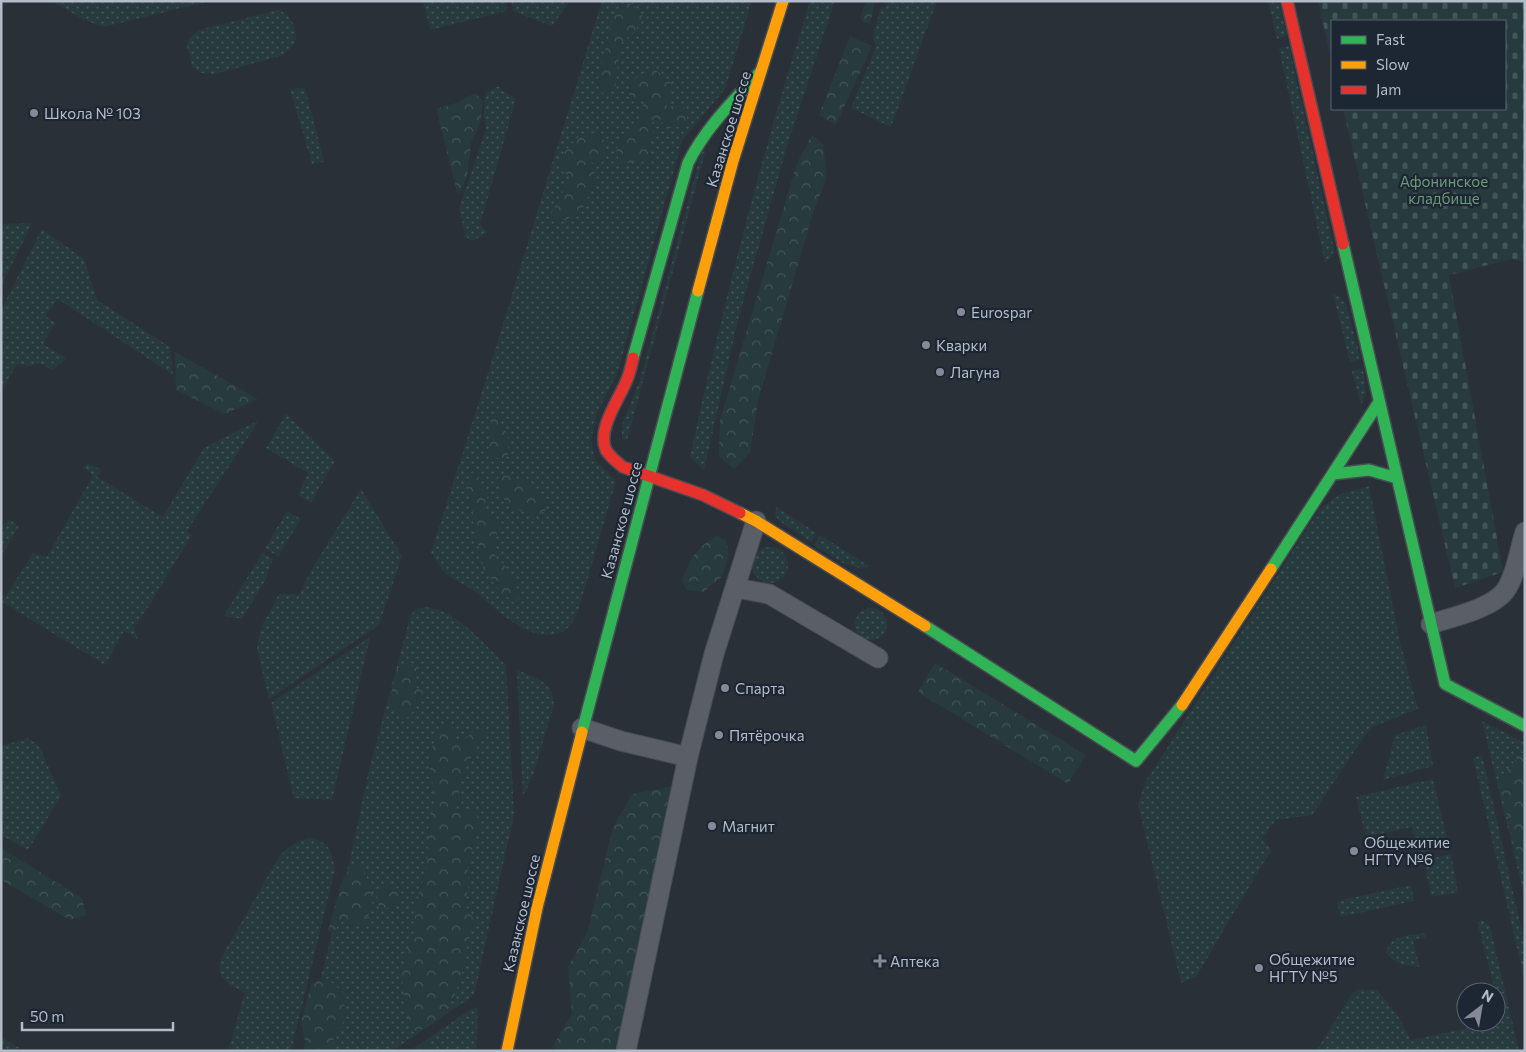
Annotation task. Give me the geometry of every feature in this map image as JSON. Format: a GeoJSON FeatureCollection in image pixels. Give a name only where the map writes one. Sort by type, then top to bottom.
{"type":"FeatureCollection","features":[{"type":"Feature","properties":{"kind":"street","name":"Казанское шоссе"},"geometry":{"type":"LineString","coordinates":[[507,1051],[537,908],[648,477],[733,161],[784,1]]}},
{"type":"Feature","properties":{"kind":"street"},"geometry":{"type":"LineString","coordinates":[[1287,1],[1445,684],[1525,726]]}},
{"type":"Feature","properties":{"kind":"street"},"geometry":{"type":"LineString","coordinates":[[761,71],[695,146],[688,162],[628,377],[607,422],[604,436],[606,450],[623,467],[703,495],[756,521],[1136,761],[1184,704],[1379,402]]}},
{"type":"Feature","properties":{"kind":"street"},"geometry":{"type":"LineString","coordinates":[[1333,474],[1369,470],[1397,478]]}},
{"type":"Feature","properties":{"kind":"street"},"geometry":{"type":"LineString","coordinates":[[626,1051],[688,757],[714,654],[756,521]]}},
{"type":"Feature","properties":{"kind":"street"},"geometry":{"type":"LineString","coordinates":[[1431,624],[1496,600],[1506,590],[1525,532]]}},
{"type":"Feature","properties":{"kind":"street"},"geometry":{"type":"LineString","coordinates":[[736,588],[769,594],[878,658]]}},
{"type":"Feature","properties":{"kind":"street"},"geometry":{"type":"LineString","coordinates":[[582,728],[621,741],[688,757]]}},
{"type":"Feature","properties":{"kind":"green space"},"geometry":{"type":"Polygon","coordinates":[[[52,1],[210,1],[104,27],[84,20],[52,1]]]}},
{"type":"Feature","properties":{"kind":"green space"},"geometry":{"type":"Polygon","coordinates":[[[423,1],[506,1],[507,11],[430,30],[423,1]]]}},
{"type":"Feature","properties":{"kind":"green space"},"geometry":{"type":"Polygon","coordinates":[[[511,1],[570,1],[552,26],[513,11],[511,1]]]}},
{"type":"Feature","properties":{"kind":"green space"},"geometry":{"type":"Polygon","coordinates":[[[602,1],[752,1],[725,89],[682,141],[618,371],[597,413],[591,440],[595,460],[616,481],[578,611],[570,626],[562,632],[550,635],[538,634],[515,624],[472,590],[446,574],[431,552],[602,1]]]}},
{"type":"Feature","properties":{"kind":"green space"},"geometry":{"type":"Polygon","coordinates":[[[810,1],[835,1],[787,146],[738,320],[704,470],[690,457],[703,399],[745,228],[776,114],[810,1]]]}},
{"type":"Feature","properties":{"kind":"green space"},"geometry":{"type":"Polygon","coordinates":[[[866,1],[875,1],[870,24],[863,22],[860,18],[866,1]]]}},
{"type":"Feature","properties":{"kind":"green space"},"geometry":{"type":"Polygon","coordinates":[[[891,1],[937,1],[891,127],[851,108],[876,47],[873,38],[880,9],[891,1]]]}},
{"type":"Feature","properties":{"kind":"green space"},"geometry":{"type":"Polygon","coordinates":[[[1268,1],[1279,1],[1287,36],[1277,39],[1268,1]]]}},
{"type":"Feature","properties":{"kind":"green space","name":"Афонинское кладбище"},"geometry":{"type":"Polygon","coordinates":[[[1318,1],[1525,1],[1525,262],[1511,259],[1449,275],[1503,572],[1455,588],[1343,110],[1506,110],[1506,20],[1331,20],[1331,59],[1318,1]]]}},
{"type":"Feature","properties":{"kind":"green space"},"geometry":{"type":"Polygon","coordinates":[[[628,3],[640,10],[643,18],[635,31],[620,44],[616,83],[613,91],[602,93],[598,77],[614,15],[628,3]]]}},
{"type":"Feature","properties":{"kind":"green space"},"geometry":{"type":"Polygon","coordinates":[[[278,10],[290,18],[296,32],[294,44],[281,56],[214,74],[205,74],[197,71],[192,66],[187,46],[188,40],[199,30],[278,10]]]}},
{"type":"Feature","properties":{"kind":"green space"},"geometry":{"type":"Polygon","coordinates":[[[850,36],[872,46],[836,125],[819,115],[850,36]]]}},
{"type":"Feature","properties":{"kind":"green space"},"geometry":{"type":"Polygon","coordinates":[[[1289,46],[1334,249],[1332,257],[1325,263],[1279,48],[1289,46]]]}},
{"type":"Feature","properties":{"kind":"green space"},"geometry":{"type":"Polygon","coordinates":[[[656,70],[672,84],[667,106],[687,107],[687,121],[679,127],[667,128],[658,118],[651,124],[654,135],[649,144],[652,163],[640,161],[622,164],[616,154],[619,138],[640,119],[644,102],[629,96],[631,80],[656,70]]]}},
{"type":"Feature","properties":{"kind":"green space"},"geometry":{"type":"Polygon","coordinates":[[[499,86],[516,99],[480,224],[487,232],[473,241],[466,237],[459,209],[486,130],[484,113],[485,93],[499,86]]]}},
{"type":"Feature","properties":{"kind":"green space"},"geometry":{"type":"Polygon","coordinates":[[[305,88],[324,162],[312,164],[290,89],[305,88]]]}},
{"type":"Feature","properties":{"kind":"green space"},"geometry":{"type":"Polygon","coordinates":[[[475,93],[483,101],[480,124],[471,143],[467,178],[458,195],[436,109],[456,103],[475,93]]]}},
{"type":"Feature","properties":{"kind":"green space"},"geometry":{"type":"Polygon","coordinates":[[[593,133],[604,140],[606,150],[603,162],[590,163],[597,179],[583,207],[563,222],[551,215],[571,179],[561,169],[561,156],[581,134],[593,133]]]}},
{"type":"Feature","properties":{"kind":"green space"},"geometry":{"type":"Polygon","coordinates":[[[812,135],[823,144],[827,177],[814,210],[758,401],[750,453],[734,469],[719,457],[720,420],[797,163],[812,135]]]}},
{"type":"Feature","properties":{"kind":"green space"},"geometry":{"type":"Polygon","coordinates":[[[706,149],[627,440],[624,441],[622,438],[622,425],[641,377],[701,153],[706,149]]]}},
{"type":"Feature","properties":{"kind":"green space"},"geometry":{"type":"Polygon","coordinates":[[[32,223],[1,287],[1,280],[5,274],[1,270],[1,227],[3,224],[32,223]]]}},
{"type":"Feature","properties":{"kind":"green space"},"geometry":{"type":"Polygon","coordinates":[[[42,229],[84,259],[97,300],[170,347],[173,375],[58,299],[45,316],[55,323],[43,344],[66,358],[53,370],[40,363],[30,366],[17,364],[1,392],[1,310],[42,229]]]}},
{"type":"Feature","properties":{"kind":"green space"},"geometry":{"type":"Polygon","coordinates":[[[1333,294],[1340,297],[1346,304],[1361,360],[1350,362],[1333,294]]]}},
{"type":"Feature","properties":{"kind":"green space"},"geometry":{"type":"Polygon","coordinates":[[[175,352],[258,399],[225,414],[176,390],[175,352]]]}},
{"type":"Feature","properties":{"kind":"green space"},"geometry":{"type":"Polygon","coordinates":[[[1363,368],[1366,394],[1361,405],[1352,371],[1363,368]]]}},
{"type":"Feature","properties":{"kind":"green space"},"geometry":{"type":"Polygon","coordinates":[[[500,413],[500,423],[508,435],[508,455],[502,459],[489,456],[491,415],[500,413]]]}},
{"type":"Feature","properties":{"kind":"green space"},"geometry":{"type":"Polygon","coordinates":[[[286,414],[335,461],[311,503],[298,495],[308,473],[266,448],[286,414]]]}},
{"type":"Feature","properties":{"kind":"green space"},"geometry":{"type":"Polygon","coordinates":[[[259,420],[187,531],[192,535],[137,625],[133,624],[138,640],[124,631],[105,665],[2,602],[33,553],[47,557],[93,475],[83,468],[87,463],[102,470],[97,477],[163,517],[204,448],[259,420]]]}},
{"type":"Feature","properties":{"kind":"green space"},"geometry":{"type":"Polygon","coordinates":[[[478,472],[478,482],[488,491],[486,511],[499,520],[501,526],[494,540],[495,556],[509,570],[520,596],[514,603],[498,589],[484,570],[473,521],[469,483],[471,473],[478,472]]]}},
{"type":"Feature","properties":{"kind":"green space"},"geometry":{"type":"Polygon","coordinates":[[[501,474],[530,484],[549,501],[545,511],[533,517],[510,505],[498,493],[501,474]]]}},
{"type":"Feature","properties":{"kind":"green space"},"geometry":{"type":"Polygon","coordinates":[[[1369,486],[1400,642],[1418,709],[1372,727],[1312,815],[1276,820],[1262,839],[1271,850],[1196,977],[1181,983],[1138,804],[1146,781],[1319,510],[1338,495],[1369,486]]]}},
{"type":"Feature","properties":{"kind":"green space"},"geometry":{"type":"Polygon","coordinates":[[[361,489],[402,556],[379,625],[269,699],[257,649],[260,630],[279,594],[299,594],[361,489]]]}},
{"type":"Feature","properties":{"kind":"green space"},"geometry":{"type":"Polygon","coordinates":[[[776,507],[817,533],[811,542],[775,516],[776,507]]]}},
{"type":"Feature","properties":{"kind":"green space"},"geometry":{"type":"Polygon","coordinates":[[[287,511],[301,519],[278,557],[265,548],[287,511]]]}},
{"type":"Feature","properties":{"kind":"green space"},"geometry":{"type":"Polygon","coordinates":[[[8,519],[19,526],[4,552],[1,553],[1,535],[4,530],[2,527],[8,519]]]}},
{"type":"Feature","properties":{"kind":"green space"},"geometry":{"type":"Polygon","coordinates":[[[820,535],[869,566],[863,569],[843,563],[814,545],[820,535]]]}},
{"type":"Feature","properties":{"kind":"green space"},"geometry":{"type":"Polygon","coordinates":[[[717,536],[726,540],[729,555],[722,577],[703,592],[686,590],[682,579],[691,560],[699,549],[717,536]]]}},
{"type":"Feature","properties":{"kind":"green space"},"geometry":{"type":"Polygon","coordinates":[[[770,547],[777,548],[783,552],[787,558],[787,572],[783,578],[777,582],[770,583],[763,582],[757,578],[753,572],[752,565],[753,558],[757,552],[763,548],[770,547]]]}},
{"type":"Feature","properties":{"kind":"green space"},"geometry":{"type":"Polygon","coordinates":[[[262,553],[273,559],[266,579],[242,619],[224,616],[262,553]]]}},
{"type":"Feature","properties":{"kind":"green space"},"geometry":{"type":"Polygon","coordinates":[[[425,607],[437,609],[459,621],[506,665],[514,815],[474,995],[392,1051],[303,1051],[353,846],[368,774],[411,614],[417,609],[425,607]]]}},
{"type":"Feature","properties":{"kind":"green space"},"geometry":{"type":"Polygon","coordinates":[[[871,608],[877,609],[882,613],[886,618],[886,630],[882,635],[877,639],[871,640],[865,639],[860,635],[856,630],[855,624],[856,618],[860,613],[865,609],[871,608]]]}},
{"type":"Feature","properties":{"kind":"green space"},"geometry":{"type":"Polygon","coordinates":[[[370,637],[332,800],[294,798],[271,703],[370,637]]]}},
{"type":"Feature","properties":{"kind":"green space"},"geometry":{"type":"Polygon","coordinates":[[[404,663],[412,663],[418,668],[413,675],[414,686],[424,692],[411,715],[404,720],[389,704],[397,669],[404,663]]]}},
{"type":"Feature","properties":{"kind":"green space"},"geometry":{"type":"Polygon","coordinates":[[[935,663],[1086,755],[1068,784],[918,692],[935,663]]]}},
{"type":"Feature","properties":{"kind":"green space"},"geometry":{"type":"Polygon","coordinates":[[[517,670],[537,678],[547,685],[553,697],[554,705],[533,775],[523,797],[517,670]]]}},
{"type":"Feature","properties":{"kind":"green space"},"geometry":{"type":"Polygon","coordinates":[[[1482,721],[1525,743],[1525,899],[1482,721]]]}},
{"type":"Feature","properties":{"kind":"green space"},"geometry":{"type":"Polygon","coordinates":[[[445,723],[454,728],[457,741],[465,740],[475,729],[482,730],[486,734],[471,757],[463,774],[456,810],[476,810],[480,826],[468,862],[468,890],[464,903],[475,922],[469,935],[464,967],[454,997],[437,1020],[417,1032],[412,1027],[405,1007],[401,971],[415,928],[415,907],[427,867],[429,817],[437,805],[430,772],[429,756],[440,726],[445,723]]]}},
{"type":"Feature","properties":{"kind":"green space"},"geometry":{"type":"Polygon","coordinates":[[[1426,725],[1433,766],[1383,780],[1395,735],[1426,725]]]}},
{"type":"Feature","properties":{"kind":"green space"},"geometry":{"type":"Polygon","coordinates":[[[28,738],[39,746],[61,796],[28,850],[1,835],[1,746],[28,738]]]}},
{"type":"Feature","properties":{"kind":"green space"},"geometry":{"type":"Polygon","coordinates":[[[1525,750],[1525,884],[1498,779],[1525,750]]]}},
{"type":"Feature","properties":{"kind":"green space"},"geometry":{"type":"Polygon","coordinates":[[[1482,755],[1525,945],[1525,982],[1473,758],[1482,755]]]}},
{"type":"Feature","properties":{"kind":"green space"},"geometry":{"type":"Polygon","coordinates":[[[1433,779],[1449,846],[1419,853],[1412,827],[1366,837],[1356,797],[1433,779]]]}},
{"type":"Feature","properties":{"kind":"green space"},"geometry":{"type":"Polygon","coordinates":[[[689,783],[622,1051],[553,1051],[554,1044],[572,1014],[568,967],[587,933],[613,827],[632,794],[689,783]]]}},
{"type":"Feature","properties":{"kind":"green space"},"geometry":{"type":"Polygon","coordinates":[[[311,838],[326,845],[335,869],[291,1051],[228,1051],[245,993],[229,984],[222,977],[220,972],[221,958],[280,855],[294,844],[311,838]]]}},
{"type":"Feature","properties":{"kind":"green space"},"geometry":{"type":"Polygon","coordinates":[[[1,848],[82,898],[86,915],[70,920],[1,880],[1,848]]]}},
{"type":"Feature","properties":{"kind":"green space"},"geometry":{"type":"Polygon","coordinates":[[[1451,854],[1458,892],[1431,897],[1424,860],[1451,854]]]}},
{"type":"Feature","properties":{"kind":"green space"},"geometry":{"type":"Polygon","coordinates":[[[362,865],[371,889],[371,911],[361,926],[340,921],[333,934],[328,930],[342,881],[351,866],[362,865]]]}},
{"type":"Feature","properties":{"kind":"green space"},"geometry":{"type":"Polygon","coordinates":[[[391,885],[398,890],[401,897],[392,908],[381,908],[377,902],[379,888],[391,885]]]}},
{"type":"Feature","properties":{"kind":"green space"},"geometry":{"type":"Polygon","coordinates":[[[1411,885],[1414,901],[1340,917],[1337,901],[1411,885]]]}},
{"type":"Feature","properties":{"kind":"green space"},"geometry":{"type":"Polygon","coordinates":[[[1477,921],[1484,921],[1490,926],[1503,982],[1493,982],[1477,921]]]}},
{"type":"Feature","properties":{"kind":"green space"},"geometry":{"type":"Polygon","coordinates":[[[1425,933],[1426,937],[1413,941],[1420,967],[1396,962],[1386,952],[1396,939],[1425,933]]]}},
{"type":"Feature","properties":{"kind":"green space"},"geometry":{"type":"Polygon","coordinates":[[[318,980],[331,982],[344,993],[345,1020],[334,1034],[332,1051],[307,1051],[301,1022],[311,985],[318,980]]]}},
{"type":"Feature","properties":{"kind":"green space"},"geometry":{"type":"Polygon","coordinates":[[[1358,989],[1377,990],[1398,1016],[1411,1040],[1456,1030],[1456,1032],[1506,1032],[1506,995],[1519,1051],[1316,1051],[1351,995],[1358,989]]]}},
{"type":"Feature","properties":{"kind":"green space"},"geometry":{"type":"Polygon","coordinates":[[[474,1007],[478,1009],[476,1051],[410,1051],[474,1007]]]}},
{"type":"Feature","properties":{"kind":"green space"},"geometry":{"type":"Polygon","coordinates":[[[1,1037],[20,1048],[8,1050],[3,1048],[1,1046],[1,1037]]]}},
{"type":"Feature","properties":{"kind":"green space"},"geometry":{"type":"Polygon","coordinates":[[[423,1041],[429,1046],[428,1051],[412,1051],[414,1048],[423,1041]]]}},
{"type":"Feature","properties":{"kind":"traffic: fast"},"geometry":{"type":"LineString","coordinates":[[633,358],[688,163],[712,126],[761,71]]}},
{"type":"Feature","properties":{"kind":"traffic: fast"},"geometry":{"type":"LineString","coordinates":[[1343,244],[1445,684],[1525,726]]}},
{"type":"Feature","properties":{"kind":"traffic: fast"},"geometry":{"type":"LineString","coordinates":[[582,732],[698,291]]}},
{"type":"Feature","properties":{"kind":"traffic: fast"},"geometry":{"type":"LineString","coordinates":[[1271,569],[1379,402]]}},
{"type":"Feature","properties":{"kind":"traffic: fast"},"geometry":{"type":"LineString","coordinates":[[1333,474],[1369,470],[1397,478]]}},
{"type":"Feature","properties":{"kind":"traffic: fast"},"geometry":{"type":"LineString","coordinates":[[925,626],[1136,761],[1182,705]]}},
{"type":"Feature","properties":{"kind":"traffic: slow"},"geometry":{"type":"LineString","coordinates":[[698,291],[733,161],[783,1]]}},
{"type":"Feature","properties":{"kind":"traffic: slow"},"geometry":{"type":"LineString","coordinates":[[740,513],[756,521],[925,626]]}},
{"type":"Feature","properties":{"kind":"traffic: slow"},"geometry":{"type":"LineString","coordinates":[[1182,705],[1271,569]]}},
{"type":"Feature","properties":{"kind":"traffic: slow"},"geometry":{"type":"LineString","coordinates":[[507,1051],[537,908],[582,732]]}},
{"type":"Feature","properties":{"kind":"traffic: jam"},"geometry":{"type":"LineString","coordinates":[[1287,1],[1343,244]]}},
{"type":"Feature","properties":{"kind":"traffic: jam"},"geometry":{"type":"LineString","coordinates":[[633,358],[625,385],[611,413],[604,433],[604,442],[608,453],[623,467],[703,495],[740,513]]}},
{"type":"Feature","properties":{"kind":"place","name":"Школа № 103"},"geometry":{"type":"Point","coordinates":[34,113]}},
{"type":"Feature","properties":{"kind":"place","name":"Eurospar"},"geometry":{"type":"Point","coordinates":[961,312]}},
{"type":"Feature","properties":{"kind":"place","name":"Кварки"},"geometry":{"type":"Point","coordinates":[926,345]}},
{"type":"Feature","properties":{"kind":"place","name":"Лагуна"},"geometry":{"type":"Point","coordinates":[940,372]}},
{"type":"Feature","properties":{"kind":"place","name":"Спарта"},"geometry":{"type":"Point","coordinates":[725,688]}},
{"type":"Feature","properties":{"kind":"place","name":"Пятёрочка"},"geometry":{"type":"Point","coordinates":[719,735]}},
{"type":"Feature","properties":{"kind":"place","name":"Магнит"},"geometry":{"type":"Point","coordinates":[712,826]}},
{"type":"Feature","properties":{"kind":"place","name":"Общежитие НГТУ №6"},"geometry":{"type":"Point","coordinates":[1354,851]}},
{"type":"Feature","properties":{"kind":"place","name":"Аптека"},"geometry":{"type":"Point","coordinates":[880,961]}},
{"type":"Feature","properties":{"kind":"place","name":"Общежитие НГТУ №5"},"geometry":{"type":"Point","coordinates":[1259,968]}}]}
